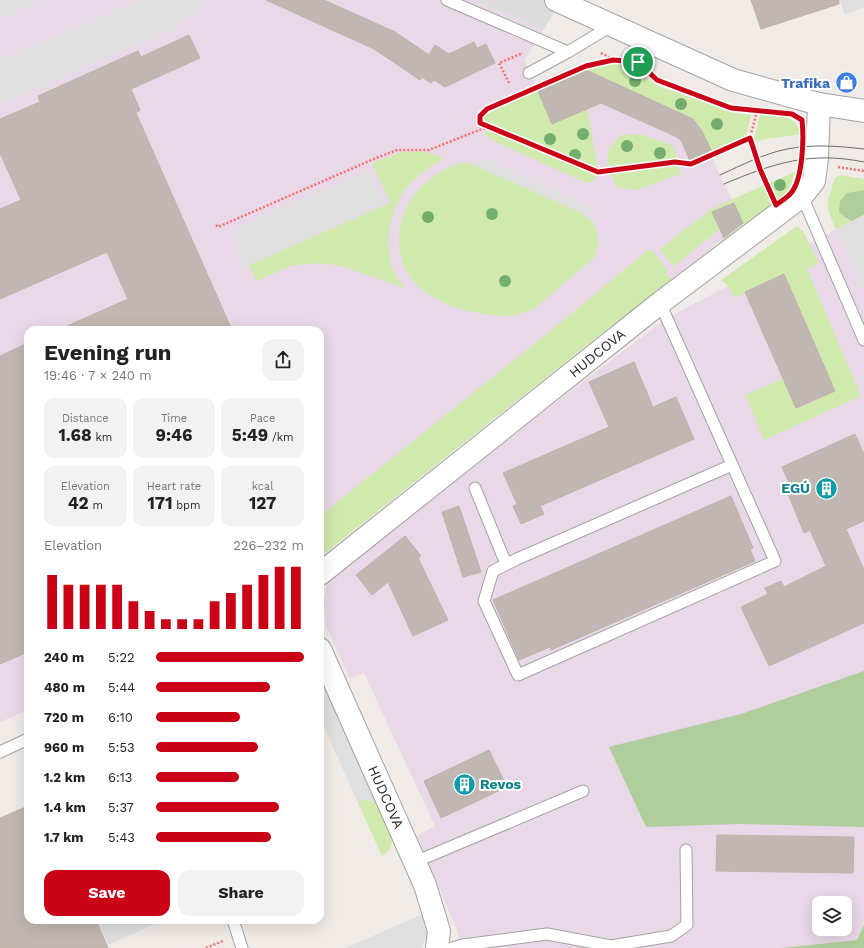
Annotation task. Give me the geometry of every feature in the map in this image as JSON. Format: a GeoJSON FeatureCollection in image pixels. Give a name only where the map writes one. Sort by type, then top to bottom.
{"type":"FeatureCollection","features":[{"type":"Feature","properties":{"kind":"street"},"geometry":{"type":"LineString","coordinates":[[556,0],[733,80],[819,104],[864,111]]}},
{"type":"Feature","properties":{"kind":"street","name":"HUDCOVA"},"geometry":{"type":"LineString","coordinates":[[324,571],[660,303],[802,196],[814,181],[817,158],[819,104]]}},
{"type":"Feature","properties":{"kind":"street","name":"HUDCOVA"},"geometry":{"type":"LineString","coordinates":[[324,658],[425,885],[439,931],[437,948]]}},
{"type":"Feature","properties":{"kind":"lane"},"geometry":{"type":"LineString","coordinates":[[446,0],[568,52]]}},
{"type":"Feature","properties":{"kind":"lane"},"geometry":{"type":"LineString","coordinates":[[530,73],[611,26]]}},
{"type":"Feature","properties":{"kind":"lane"},"geometry":{"type":"LineString","coordinates":[[802,196],[864,340]]}},
{"type":"Feature","properties":{"kind":"lane"},"geometry":{"type":"LineString","coordinates":[[660,303],[732,464],[774,561],[518,675],[484,602],[493,571],[732,464]]}},
{"type":"Feature","properties":{"kind":"lane"},"geometry":{"type":"LineString","coordinates":[[475,488],[506,564]]}},
{"type":"Feature","properties":{"kind":"lane"},"geometry":{"type":"LineString","coordinates":[[0,752],[24,741]]}},
{"type":"Feature","properties":{"kind":"lane"},"geometry":{"type":"LineString","coordinates":[[415,862],[582,791]]}},
{"type":"Feature","properties":{"kind":"lane"},"geometry":{"type":"LineString","coordinates":[[452,948],[463,945],[547,934],[611,946],[671,936],[687,925],[686,850]]}},
{"type":"Feature","properties":{"kind":"lane"},"geometry":{"type":"LineString","coordinates":[[234,924],[242,948]]}},
{"type":"Feature","properties":{"kind":"path"},"geometry":{"type":"LineString","coordinates":[[583,43],[613,60]]}},
{"type":"Feature","properties":{"kind":"path"},"geometry":{"type":"LineString","coordinates":[[558,78],[586,66],[613,60],[638,62],[657,80],[731,108],[764,111]]}},
{"type":"Feature","properties":{"kind":"path"},"geometry":{"type":"LineString","coordinates":[[536,87],[487,109],[480,116],[480,123],[598,172],[675,162],[691,164],[750,138]]}},
{"type":"Feature","properties":{"kind":"path"},"geometry":{"type":"LineString","coordinates":[[757,111],[750,138],[760,169],[773,198]]}},
{"type":"Feature","properties":{"kind":"path"},"geometry":{"type":"LineString","coordinates":[[216,225],[218,227],[397,150],[429,150],[479,130],[491,127]]}},
{"type":"Feature","properties":{"kind":"shaded area"},"geometry":{"type":"Polygon","coordinates":[[[0,0],[476,0],[543,31],[524,60],[535,83],[570,67],[584,69],[693,119],[702,131],[720,175],[743,223],[671,280],[665,273],[324,543],[324,326],[24,326],[24,712],[0,722],[0,0]]]}},
{"type":"Feature","properties":{"kind":"shaded area"},"geometry":{"type":"Polygon","coordinates":[[[0,0],[42,0],[0,18],[0,0]]]}},
{"type":"Feature","properties":{"kind":"shaded area"},"geometry":{"type":"Polygon","coordinates":[[[141,0],[208,1],[173,29],[0,104],[0,60],[141,0]]]}},
{"type":"Feature","properties":{"kind":"shaded area"},"geometry":{"type":"Polygon","coordinates":[[[476,0],[561,0],[543,31],[476,0]]]}},
{"type":"Feature","properties":{"kind":"shaded area"},"geometry":{"type":"Polygon","coordinates":[[[840,0],[864,0],[864,7],[845,15],[840,0]]]}},
{"type":"Feature","properties":{"kind":"shaded area"},"geometry":{"type":"Polygon","coordinates":[[[488,159],[588,206],[597,231],[593,221],[579,212],[470,163],[488,159]]]}},
{"type":"Feature","properties":{"kind":"shaded area"},"geometry":{"type":"Polygon","coordinates":[[[369,170],[386,204],[244,267],[235,245],[232,230],[369,170]]]}},
{"type":"Feature","properties":{"kind":"shaded area"},"geometry":{"type":"Polygon","coordinates":[[[864,215],[864,925],[857,940],[781,948],[461,948],[457,930],[417,836],[435,826],[364,673],[350,679],[326,626],[324,610],[324,598],[327,584],[332,578],[582,382],[667,318],[864,215]]]}},
{"type":"Feature","properties":{"kind":"shaded area"},"geometry":{"type":"Polygon","coordinates":[[[864,215],[864,291],[836,229],[864,215]]]}},
{"type":"Feature","properties":{"kind":"shaded area"},"geometry":{"type":"Polygon","coordinates":[[[324,685],[381,809],[376,803],[369,800],[362,800],[358,803],[324,727],[324,685]]]}},
{"type":"Feature","properties":{"kind":"shaded area"},"geometry":{"type":"Polygon","coordinates":[[[430,911],[429,930],[421,948],[345,948],[430,911]]]}},
{"type":"Feature","properties":{"kind":"shaded area"},"geometry":{"type":"Polygon","coordinates":[[[99,924],[155,924],[108,945],[99,924]]]}},
{"type":"Feature","properties":{"kind":"green space"},"geometry":{"type":"Polygon","coordinates":[[[621,63],[631,66],[656,85],[734,113],[751,115],[746,136],[712,152],[702,131],[693,119],[588,71],[590,68],[621,63]]]}},
{"type":"Feature","properties":{"kind":"green space"},"geometry":{"type":"Polygon","coordinates":[[[537,89],[552,124],[587,109],[598,168],[482,121],[481,117],[488,110],[537,89]]]}},
{"type":"Feature","properties":{"kind":"green space"},"geometry":{"type":"Polygon","coordinates":[[[760,115],[779,116],[790,119],[799,127],[801,134],[753,141],[760,115]]]}},
{"type":"Feature","properties":{"kind":"green space"},"geometry":{"type":"Polygon","coordinates":[[[491,130],[597,174],[595,180],[587,183],[498,143],[483,134],[491,130]]]}},
{"type":"Feature","properties":{"kind":"green space"},"geometry":{"type":"Polygon","coordinates":[[[639,134],[670,144],[674,148],[677,158],[609,166],[608,152],[621,135],[639,134]]]}},
{"type":"Feature","properties":{"kind":"green space"},"geometry":{"type":"Polygon","coordinates":[[[423,151],[442,157],[442,160],[419,176],[404,191],[396,205],[390,225],[389,246],[392,266],[396,276],[405,288],[342,266],[316,263],[290,266],[257,281],[249,265],[390,203],[372,163],[399,153],[423,151]]]}},
{"type":"Feature","properties":{"kind":"green space"},"geometry":{"type":"Polygon","coordinates":[[[462,163],[470,163],[579,212],[593,222],[597,231],[598,245],[594,258],[535,308],[522,314],[508,316],[471,312],[447,304],[424,291],[409,274],[403,262],[399,249],[401,222],[406,209],[423,185],[441,171],[462,163]]]}},
{"type":"Feature","properties":{"kind":"green space"},"geometry":{"type":"Polygon","coordinates":[[[679,167],[680,174],[637,190],[617,188],[611,174],[679,167]]]}},
{"type":"Feature","properties":{"kind":"green space"},"geometry":{"type":"Polygon","coordinates":[[[795,172],[789,191],[778,201],[770,183],[795,172]]]}},
{"type":"Feature","properties":{"kind":"green space"},"geometry":{"type":"Polygon","coordinates":[[[840,175],[864,179],[864,190],[847,193],[846,218],[852,221],[836,229],[828,209],[828,204],[835,178],[840,175]]]}},
{"type":"Feature","properties":{"kind":"green space"},"geometry":{"type":"Polygon","coordinates":[[[764,185],[775,210],[607,329],[324,554],[324,513],[554,328],[649,249],[655,253],[668,271],[665,273],[672,280],[743,224],[734,203],[712,212],[720,229],[673,267],[660,249],[711,209],[764,185]]]}},
{"type":"Feature","properties":{"kind":"green space"},"geometry":{"type":"Polygon","coordinates":[[[864,190],[864,215],[852,221],[839,212],[840,201],[847,193],[864,190]]]}},
{"type":"Feature","properties":{"kind":"green space"},"geometry":{"type":"Polygon","coordinates":[[[797,226],[803,231],[819,263],[807,269],[861,396],[764,440],[745,395],[783,379],[796,409],[836,391],[785,275],[735,298],[728,286],[721,280],[797,226]]]}},
{"type":"Feature","properties":{"kind":"green space"},"geometry":{"type":"Polygon","coordinates":[[[864,671],[864,827],[739,824],[646,827],[609,747],[741,714],[864,671]]]}},
{"type":"Feature","properties":{"kind":"green space"},"geometry":{"type":"Polygon","coordinates":[[[362,800],[368,800],[377,804],[391,835],[392,844],[390,849],[382,856],[358,803],[362,800]]]}},
{"type":"Feature","properties":{"kind":"green space"},"geometry":{"type":"Polygon","coordinates":[[[864,925],[864,948],[781,948],[857,940],[864,925]]]}},
{"type":"Feature","properties":{"kind":"building"},"geometry":{"type":"Polygon","coordinates":[[[266,0],[324,0],[395,32],[429,55],[435,45],[449,54],[474,42],[477,48],[486,44],[495,63],[445,87],[434,80],[431,83],[422,77],[420,80],[374,49],[266,0]]]}},
{"type":"Feature","properties":{"kind":"building"},"geometry":{"type":"Polygon","coordinates":[[[751,0],[839,0],[839,4],[761,29],[751,0]]]}},
{"type":"Feature","properties":{"kind":"building"},"geometry":{"type":"Polygon","coordinates":[[[189,35],[200,58],[131,89],[140,110],[136,113],[230,326],[67,326],[128,299],[107,252],[0,299],[0,209],[21,200],[0,153],[0,119],[40,102],[38,96],[138,51],[141,57],[189,35]]]}},
{"type":"Feature","properties":{"kind":"building"},"geometry":{"type":"Polygon","coordinates":[[[584,69],[693,119],[702,131],[712,152],[690,161],[681,140],[675,136],[601,103],[552,124],[537,89],[584,69]]]}},
{"type":"Feature","properties":{"kind":"building"},"geometry":{"type":"Polygon","coordinates":[[[734,203],[743,223],[724,238],[712,212],[734,203]]]}},
{"type":"Feature","properties":{"kind":"building"},"geometry":{"type":"Polygon","coordinates":[[[784,274],[835,391],[796,408],[745,292],[784,274]]]}},
{"type":"Feature","properties":{"kind":"building"},"geometry":{"type":"Polygon","coordinates":[[[24,345],[24,654],[0,664],[0,356],[24,345]]]}},
{"type":"Feature","properties":{"kind":"building"},"geometry":{"type":"Polygon","coordinates":[[[634,362],[653,407],[676,397],[694,439],[540,506],[544,514],[521,524],[513,506],[517,504],[503,473],[609,427],[589,382],[634,362]]]}},
{"type":"Feature","properties":{"kind":"building"},"geometry":{"type":"Polygon","coordinates":[[[855,434],[864,454],[864,521],[846,529],[864,570],[864,623],[769,666],[741,607],[768,594],[765,588],[781,581],[784,587],[826,566],[810,530],[804,533],[786,489],[791,487],[782,467],[855,434]]]}},
{"type":"Feature","properties":{"kind":"building"},"geometry":{"type":"Polygon","coordinates":[[[731,496],[753,548],[750,549],[755,561],[551,650],[550,647],[519,660],[493,600],[731,496]]]}},
{"type":"Feature","properties":{"kind":"building"},"geometry":{"type":"Polygon","coordinates":[[[459,506],[481,572],[463,577],[442,512],[459,506]]]}},
{"type":"Feature","properties":{"kind":"building"},"geometry":{"type":"Polygon","coordinates":[[[405,536],[421,556],[418,558],[448,620],[413,636],[388,582],[372,595],[356,575],[405,536]]]}},
{"type":"Feature","properties":{"kind":"building","name":"Revos"},"geometry":{"type":"Polygon","coordinates":[[[489,750],[507,787],[441,818],[424,781],[489,750]]]}},
{"type":"Feature","properties":{"kind":"building"},"geometry":{"type":"Polygon","coordinates":[[[24,808],[24,924],[98,924],[108,948],[0,948],[0,818],[24,808]]]}},
{"type":"Feature","properties":{"kind":"building"},"geometry":{"type":"Polygon","coordinates":[[[717,835],[854,837],[853,873],[716,871],[717,835]]]}},
{"type":"Feature","properties":{"kind":"tram line"},"geometry":{"type":"LineString","coordinates":[[720,175],[761,157],[787,149],[806,146],[864,149]]}},
{"type":"Feature","properties":{"kind":"tram line"},"geometry":{"type":"LineString","coordinates":[[724,184],[759,170],[792,161],[826,158],[864,162]]}},
{"type":"Feature","properties":{"kind":"place","name":"Trafika"},"geometry":{"type":"Point","coordinates":[846,83]}},
{"type":"Feature","properties":{"kind":"place","name":"EGÚ"},"geometry":{"type":"Point","coordinates":[826,488]}},
{"type":"Feature","properties":{"kind":"place","name":"Revos"},"geometry":{"type":"Point","coordinates":[465,784]}},
{"type":"Feature","properties":{"kind":"route"},"geometry":{"type":"LineString","coordinates":[[613,60],[638,62],[657,80],[731,108],[792,114],[802,120],[803,133],[800,173],[791,193],[776,205],[760,169],[750,138],[691,164],[675,162],[598,172],[480,123],[480,116],[487,109],[586,66],[613,60]]}}]}
